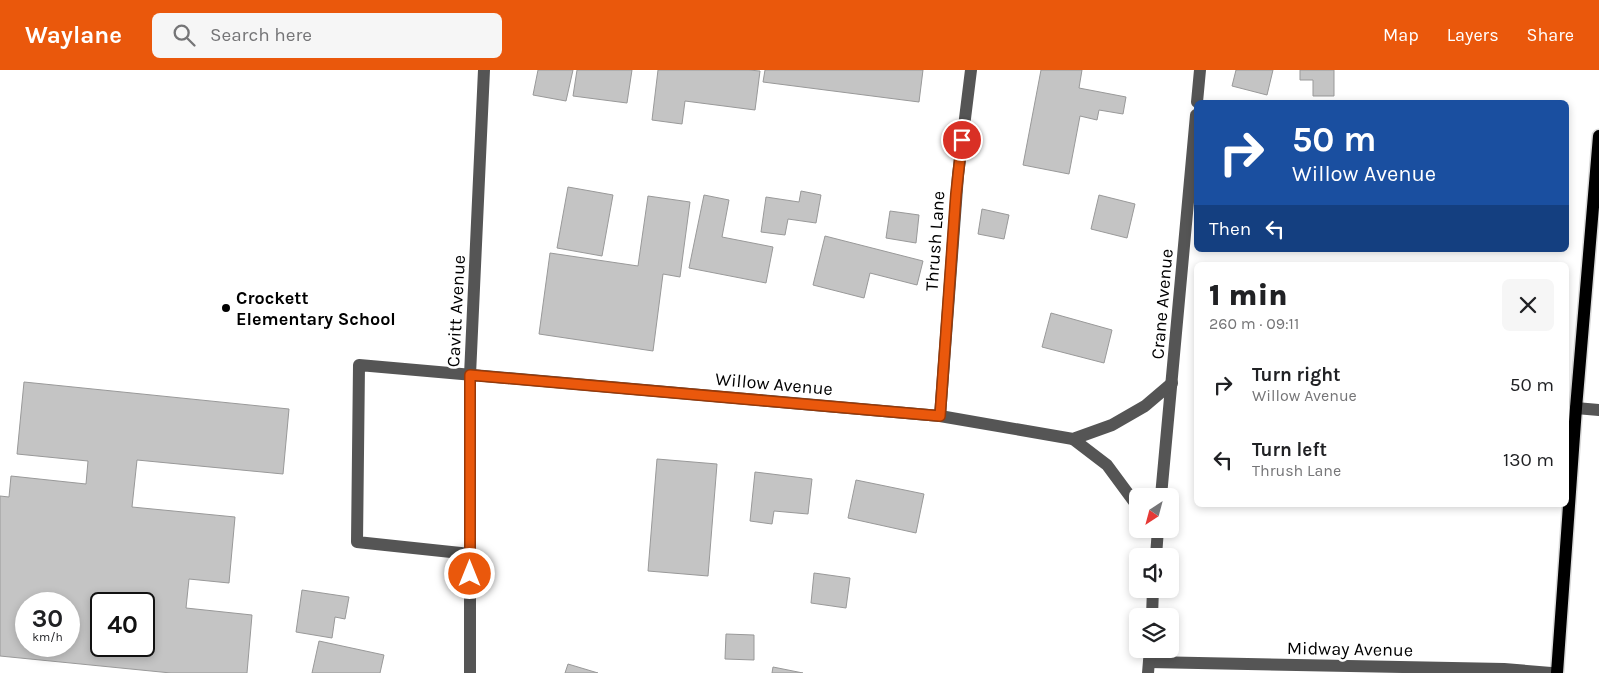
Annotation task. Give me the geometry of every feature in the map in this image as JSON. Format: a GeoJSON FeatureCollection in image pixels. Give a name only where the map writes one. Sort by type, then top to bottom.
{"type":"FeatureCollection","features":[{"type":"Feature","properties":{"kind":"main road"},"geometry":{"type":"LineString","coordinates":[[1569,506],[1576,408],[1595,233],[1599,136]]}},
{"type":"Feature","properties":{"kind":"main road"},"geometry":{"type":"LineString","coordinates":[[1557,673],[1569,507]]}},
{"type":"Feature","properties":{"kind":"street","name":"Cavitt Avenue"},"geometry":{"type":"LineString","coordinates":[[470,673],[470,375],[484,70]]}},
{"type":"Feature","properties":{"kind":"street","name":"Thrush Lane"},"geometry":{"type":"LineString","coordinates":[[940,416],[958,175],[971,70]]}},
{"type":"Feature","properties":{"kind":"street"},"geometry":{"type":"LineString","coordinates":[[1197,100],[1200,70]]}},
{"type":"Feature","properties":{"kind":"street","name":"Crane Avenue"},"geometry":{"type":"LineString","coordinates":[[1162,488],[1194,137]]}},
{"type":"Feature","properties":{"kind":"street","name":"Willow Avenue"},"geometry":{"type":"LineString","coordinates":[[470,554],[357,542],[358,365],[940,416],[1073,439],[1107,465],[1129,495]]}},
{"type":"Feature","properties":{"kind":"street","name":"Willow Avenue"},"geometry":{"type":"LineString","coordinates":[[1073,439],[1112,425],[1145,406],[1172,383]]}},
{"type":"Feature","properties":{"kind":"street"},"geometry":{"type":"LineString","coordinates":[[1576,408],[1599,410]]}},
{"type":"Feature","properties":{"kind":"street","name":"Midway Avenue"},"geometry":{"type":"LineString","coordinates":[[1149,667],[1504,669],[1551,673]]}},
{"type":"Feature","properties":{"kind":"building"},"geometry":{"type":"Polygon","coordinates":[[[538,70],[573,70],[566,101],[533,95],[538,70]]]}},
{"type":"Feature","properties":{"kind":"building"},"geometry":{"type":"Polygon","coordinates":[[[577,70],[632,70],[627,103],[573,96],[577,70]]]}},
{"type":"Feature","properties":{"kind":"building"},"geometry":{"type":"Polygon","coordinates":[[[658,70],[760,71],[755,110],[685,101],[682,124],[652,120],[658,70]]]}},
{"type":"Feature","properties":{"kind":"building"},"geometry":{"type":"Polygon","coordinates":[[[765,70],[923,70],[919,102],[763,82],[765,70]]]}},
{"type":"Feature","properties":{"kind":"building"},"geometry":{"type":"Polygon","coordinates":[[[1041,70],[1082,70],[1079,88],[1126,97],[1123,114],[1099,110],[1097,120],[1080,116],[1069,174],[1023,165],[1041,70]]]}},
{"type":"Feature","properties":{"kind":"building"},"geometry":{"type":"Polygon","coordinates":[[[1236,70],[1273,70],[1267,95],[1232,86],[1236,70]]]}},
{"type":"Feature","properties":{"kind":"building"},"geometry":{"type":"Polygon","coordinates":[[[1300,70],[1334,70],[1334,96],[1313,96],[1313,80],[1300,80],[1300,70]]]}},
{"type":"Feature","properties":{"kind":"building"},"geometry":{"type":"Polygon","coordinates":[[[568,187],[613,195],[602,256],[557,248],[568,187]]]}},
{"type":"Feature","properties":{"kind":"building"},"geometry":{"type":"Polygon","coordinates":[[[801,191],[821,195],[816,223],[788,219],[785,235],[761,232],[766,197],[799,202],[801,191]]]}},
{"type":"Feature","properties":{"kind":"building"},"geometry":{"type":"Polygon","coordinates":[[[704,195],[729,200],[722,237],[773,247],[766,283],[689,268],[704,195]]]}},
{"type":"Feature","properties":{"kind":"building"},"geometry":{"type":"Polygon","coordinates":[[[1099,195],[1135,204],[1127,238],[1091,229],[1099,195]]]}},
{"type":"Feature","properties":{"kind":"building"},"geometry":{"type":"Polygon","coordinates":[[[648,196],[690,202],[680,277],[663,274],[653,351],[539,334],[550,253],[638,266],[648,196]]]}},
{"type":"Feature","properties":{"kind":"building"},"geometry":{"type":"Polygon","coordinates":[[[982,209],[1009,215],[1004,239],[978,234],[982,209]]]}},
{"type":"Feature","properties":{"kind":"building"},"geometry":{"type":"Polygon","coordinates":[[[890,211],[919,215],[916,243],[886,238],[890,211]]]}},
{"type":"Feature","properties":{"kind":"building"},"geometry":{"type":"Polygon","coordinates":[[[825,236],[923,261],[917,285],[870,273],[864,298],[813,285],[825,236]]]}},
{"type":"Feature","properties":{"kind":"building"},"geometry":{"type":"Polygon","coordinates":[[[1051,313],[1112,330],[1104,363],[1042,347],[1051,313]]]}},
{"type":"Feature","properties":{"kind":"building"},"geometry":{"type":"Polygon","coordinates":[[[24,382],[289,409],[283,474],[137,460],[132,507],[235,517],[229,583],[189,579],[186,608],[252,615],[247,673],[171,673],[0,656],[0,496],[9,497],[11,476],[86,484],[88,461],[17,454],[24,382]]]}},
{"type":"Feature","properties":{"kind":"building"},"geometry":{"type":"Polygon","coordinates":[[[657,459],[717,464],[708,576],[648,571],[657,459]]]}},
{"type":"Feature","properties":{"kind":"building"},"geometry":{"type":"Polygon","coordinates":[[[755,472],[812,479],[808,514],[774,511],[772,524],[750,521],[755,472]]]}},
{"type":"Feature","properties":{"kind":"building"},"geometry":{"type":"Polygon","coordinates":[[[856,480],[924,494],[916,533],[848,518],[856,480]]]}},
{"type":"Feature","properties":{"kind":"building"},"geometry":{"type":"Polygon","coordinates":[[[814,573],[850,578],[846,608],[811,603],[814,573]]]}},
{"type":"Feature","properties":{"kind":"building"},"geometry":{"type":"Polygon","coordinates":[[[302,590],[349,597],[345,619],[335,617],[332,638],[296,632],[302,590]]]}},
{"type":"Feature","properties":{"kind":"building"},"geometry":{"type":"Polygon","coordinates":[[[726,634],[754,635],[754,660],[725,659],[726,634]]]}},
{"type":"Feature","properties":{"kind":"building"},"geometry":{"type":"Polygon","coordinates":[[[319,641],[384,655],[380,673],[312,673],[319,641]]]}},
{"type":"Feature","properties":{"kind":"building"},"geometry":{"type":"Polygon","coordinates":[[[568,664],[598,673],[565,673],[568,664]]]}},
{"type":"Feature","properties":{"kind":"building"},"geometry":{"type":"Polygon","coordinates":[[[773,667],[803,673],[772,673],[773,667]]]}},
{"type":"Feature","properties":{"kind":"place","name":"Crockett Elementary School"},"geometry":{"type":"Point","coordinates":[226,308]}},
{"type":"Feature","properties":{"kind":"route"},"geometry":{"type":"LineString","coordinates":[[470,574],[470,375],[940,416],[956,194],[962,140]]}}]}
